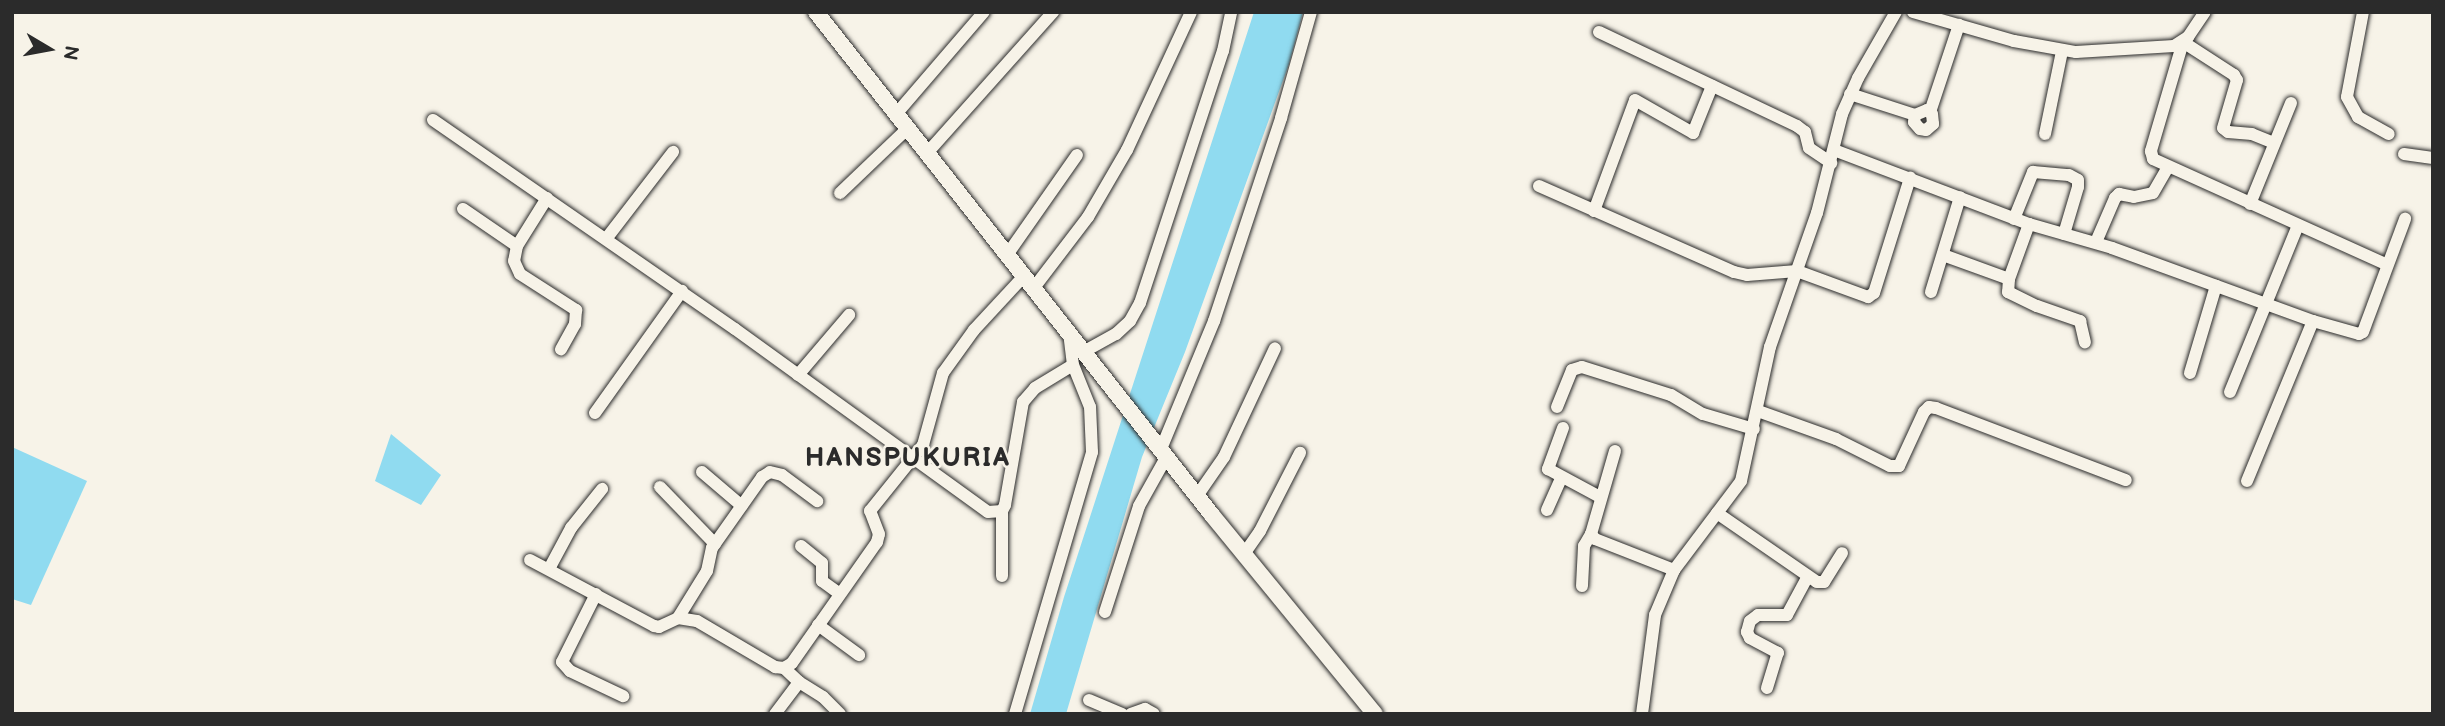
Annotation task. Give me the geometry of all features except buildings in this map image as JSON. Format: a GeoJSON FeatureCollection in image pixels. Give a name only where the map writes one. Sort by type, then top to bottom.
{"type":"FeatureCollection","features":[{"type":"Feature","properties":{"kind":"main road"},"geometry":{"type":"LineString","coordinates":[[816,12],[1197,496],[1375,714]]}},
{"type":"Feature","properties":{"kind":"street"},"geometry":{"type":"LineString","coordinates":[[897,113],[984,12]]}},
{"type":"Feature","properties":{"kind":"street"},"geometry":{"type":"LineString","coordinates":[[928,152],[1053,12]]}},
{"type":"Feature","properties":{"kind":"street"},"geometry":{"type":"LineString","coordinates":[[784,668],[792,663],[877,542],[878,528],[871,517],[874,503],[913,459],[928,432],[943,373],[975,330],[1028,283],[1088,217],[1127,150],[1191,12]]}},
{"type":"Feature","properties":{"kind":"street"},"geometry":{"type":"LineString","coordinates":[[1085,351],[1116,334],[1130,321],[1140,303],[1223,51],[1231,12]]}},
{"type":"Feature","properties":{"kind":"street"},"geometry":{"type":"LineString","coordinates":[[1105,612],[1139,506],[1206,344],[1281,118],[1311,12]]}},
{"type":"Feature","properties":{"kind":"street"},"geometry":{"type":"LineString","coordinates":[[1913,12],[2062,51],[2146,50],[2183,43],[2234,75],[2237,80],[2223,128],[2228,132],[2252,134],[2274,143]]}},
{"type":"Feature","properties":{"kind":"street"},"geometry":{"type":"LineString","coordinates":[[2205,12],[2183,43],[2151,151],[2152,159],[2386,264]]}},
{"type":"Feature","properties":{"kind":"street"},"geometry":{"type":"LineString","coordinates":[[2363,12],[2347,97],[2358,117],[2389,135]]}},
{"type":"Feature","properties":{"kind":"street"},"geometry":{"type":"LineString","coordinates":[[1642,714],[1651,632],[1674,570],[1741,481],[1770,347],[1797,271],[1850,94],[1894,13]]}},
{"type":"Feature","properties":{"kind":"street"},"geometry":{"type":"LineString","coordinates":[[1850,94],[1915,115],[1923,110],[1930,112],[1959,25]]}},
{"type":"Feature","properties":{"kind":"street"},"geometry":{"type":"LineString","coordinates":[[1600,32],[1797,126],[1805,132],[1809,148],[1910,178],[2014,219],[2096,242],[2313,321],[2362,334],[2405,219]]}},
{"type":"Feature","properties":{"kind":"street"},"geometry":{"type":"LineString","coordinates":[[2045,134],[2062,51]]}},
{"type":"Feature","properties":{"kind":"street"},"geometry":{"type":"LineString","coordinates":[[1594,211],[1635,100],[1693,132],[1712,86]]}},
{"type":"Feature","properties":{"kind":"street"},"geometry":{"type":"LineString","coordinates":[[2250,204],[2291,103]]}},
{"type":"Feature","properties":{"kind":"street"},"geometry":{"type":"LineString","coordinates":[[433,120],[682,291],[980,508],[995,514],[1002,511]]}},
{"type":"Feature","properties":{"kind":"street"},"geometry":{"type":"LineString","coordinates":[[840,193],[909,127]]}},
{"type":"Feature","properties":{"kind":"street"},"geometry":{"type":"LineString","coordinates":[[606,239],[673,152]]}},
{"type":"Feature","properties":{"kind":"street"},"geometry":{"type":"LineString","coordinates":[[2404,154],[2433,158]]}},
{"type":"Feature","properties":{"kind":"street"},"geometry":{"type":"LineString","coordinates":[[1007,256],[1077,155]]}},
{"type":"Feature","properties":{"kind":"street"},"geometry":{"type":"LineString","coordinates":[[2096,242],[2115,198],[2119,194],[2134,197],[2153,193],[2168,167]]}},
{"type":"Feature","properties":{"kind":"street"},"geometry":{"type":"LineString","coordinates":[[2014,219],[2033,172],[2069,175],[2078,180],[2078,187],[2064,234]]}},
{"type":"Feature","properties":{"kind":"street"},"geometry":{"type":"LineString","coordinates":[[1539,186],[1734,272],[1747,275],[1797,271],[1872,296],[1910,178]]}},
{"type":"Feature","properties":{"kind":"street"},"geometry":{"type":"LineString","coordinates":[[1931,292],[1960,197]]}},
{"type":"Feature","properties":{"kind":"street"},"geometry":{"type":"LineString","coordinates":[[547,198],[517,246],[516,269],[576,310],[575,324],[561,349]]}},
{"type":"Feature","properties":{"kind":"street"},"geometry":{"type":"LineString","coordinates":[[463,209],[517,246]]}},
{"type":"Feature","properties":{"kind":"street"},"geometry":{"type":"LineString","coordinates":[[2029,224],[2009,279],[2008,292],[2080,321],[2085,342]]}},
{"type":"Feature","properties":{"kind":"street"},"geometry":{"type":"LineString","coordinates":[[2230,392],[2298,225]]}},
{"type":"Feature","properties":{"kind":"street"},"geometry":{"type":"LineString","coordinates":[[1942,255],[2009,279]]}},
{"type":"Feature","properties":{"kind":"street"},"geometry":{"type":"LineString","coordinates":[[2190,373],[2216,286]]}},
{"type":"Feature","properties":{"kind":"street"},"geometry":{"type":"LineString","coordinates":[[595,413],[682,291]]}},
{"type":"Feature","properties":{"kind":"street"},"geometry":{"type":"LineString","coordinates":[[798,375],[849,315]]}},
{"type":"Feature","properties":{"kind":"street"},"geometry":{"type":"LineString","coordinates":[[2247,481],[2313,321]]}},
{"type":"Feature","properties":{"kind":"street"},"geometry":{"type":"LineString","coordinates":[[1015,714],[1092,452],[1090,407],[1073,365],[1069,332]]}},
{"type":"Feature","properties":{"kind":"street"},"geometry":{"type":"LineString","coordinates":[[1197,496],[1224,457],[1275,348]]}},
{"type":"Feature","properties":{"kind":"street"},"geometry":{"type":"LineString","coordinates":[[1002,576],[1002,511],[1023,402],[1035,388],[1073,365]]}},
{"type":"Feature","properties":{"kind":"street"},"geometry":{"type":"LineString","coordinates":[[1557,407],[1572,370],[1582,367],[1671,395],[1703,414],[1754,429]]}},
{"type":"Feature","properties":{"kind":"street"},"geometry":{"type":"LineString","coordinates":[[1758,411],[1836,439],[1890,466],[1899,466],[1924,412],[1936,408],[2126,480]]}},
{"type":"Feature","properties":{"kind":"street"},"geometry":{"type":"LineString","coordinates":[[1563,428],[1548,463],[1551,472],[1600,497]]}},
{"type":"Feature","properties":{"kind":"street"},"geometry":{"type":"LineString","coordinates":[[1582,586],[1584,546],[1591,534],[1615,451]]}},
{"type":"Feature","properties":{"kind":"street"},"geometry":{"type":"LineString","coordinates":[[1244,554],[1260,531],[1300,453]]}},
{"type":"Feature","properties":{"kind":"street"},"geometry":{"type":"LineString","coordinates":[[702,472],[742,506]]}},
{"type":"Feature","properties":{"kind":"street"},"geometry":{"type":"LineString","coordinates":[[530,560],[659,627],[678,618],[707,571],[715,544],[762,478],[770,472],[785,476],[817,501]]}},
{"type":"Feature","properties":{"kind":"street"},"geometry":{"type":"LineString","coordinates":[[1548,510],[1561,478]]}},
{"type":"Feature","properties":{"kind":"street"},"geometry":{"type":"LineString","coordinates":[[660,487],[715,544]]}},
{"type":"Feature","properties":{"kind":"street"},"geometry":{"type":"LineString","coordinates":[[548,569],[571,528],[602,489]]}},
{"type":"Feature","properties":{"kind":"street"},"geometry":{"type":"LineString","coordinates":[[1717,513],[1817,582],[1824,582],[1842,553]]}},
{"type":"Feature","properties":{"kind":"street"},"geometry":{"type":"LineString","coordinates":[[1591,534],[1595,539],[1674,570]]}},
{"type":"Feature","properties":{"kind":"street"},"geometry":{"type":"LineString","coordinates":[[801,547],[822,563],[822,581],[840,594]]}},
{"type":"Feature","properties":{"kind":"street"},"geometry":{"type":"LineString","coordinates":[[1768,688],[1778,653],[1750,638],[1748,632],[1751,621],[1758,615],[1787,615],[1808,576]]}},
{"type":"Feature","properties":{"kind":"street"},"geometry":{"type":"LineString","coordinates":[[596,594],[562,662],[570,671],[623,696]]}},
{"type":"Feature","properties":{"kind":"street"},"geometry":{"type":"LineString","coordinates":[[678,618],[697,621],[775,667],[784,668],[799,682],[823,697],[840,714]]}},
{"type":"Feature","properties":{"kind":"street"},"geometry":{"type":"LineString","coordinates":[[818,625],[859,655]]}},
{"type":"Feature","properties":{"kind":"street"},"geometry":{"type":"LineString","coordinates":[[775,714],[799,682]]}},
{"type":"Feature","properties":{"kind":"street"},"geometry":{"type":"LineString","coordinates":[[1089,699],[1122,714]]}},
{"type":"Feature","properties":{"kind":"street"},"geometry":{"type":"LineString","coordinates":[[1131,714],[1145,709],[1154,714]]}},
{"type":"Feature","properties":{"kind":"water"},"geometry":{"type":"Polygon","coordinates":[[[1254,12],[1303,12],[1289,64],[1185,352],[1142,457],[1066,714],[1030,714],[1064,597],[1254,12]]]}},
{"type":"Feature","properties":{"kind":"water"},"geometry":{"type":"Polygon","coordinates":[[[391,434],[441,475],[421,505],[375,481],[391,434]]]}},
{"type":"Feature","properties":{"kind":"water"},"geometry":{"type":"Polygon","coordinates":[[[12,447],[87,481],[31,605],[12,599],[12,447]]]}},
{"type":"Feature","properties":{"kind":"district","name":"HANSPUKURIA"},"geometry":{"type":"Point","coordinates":[908,459]}}]}
